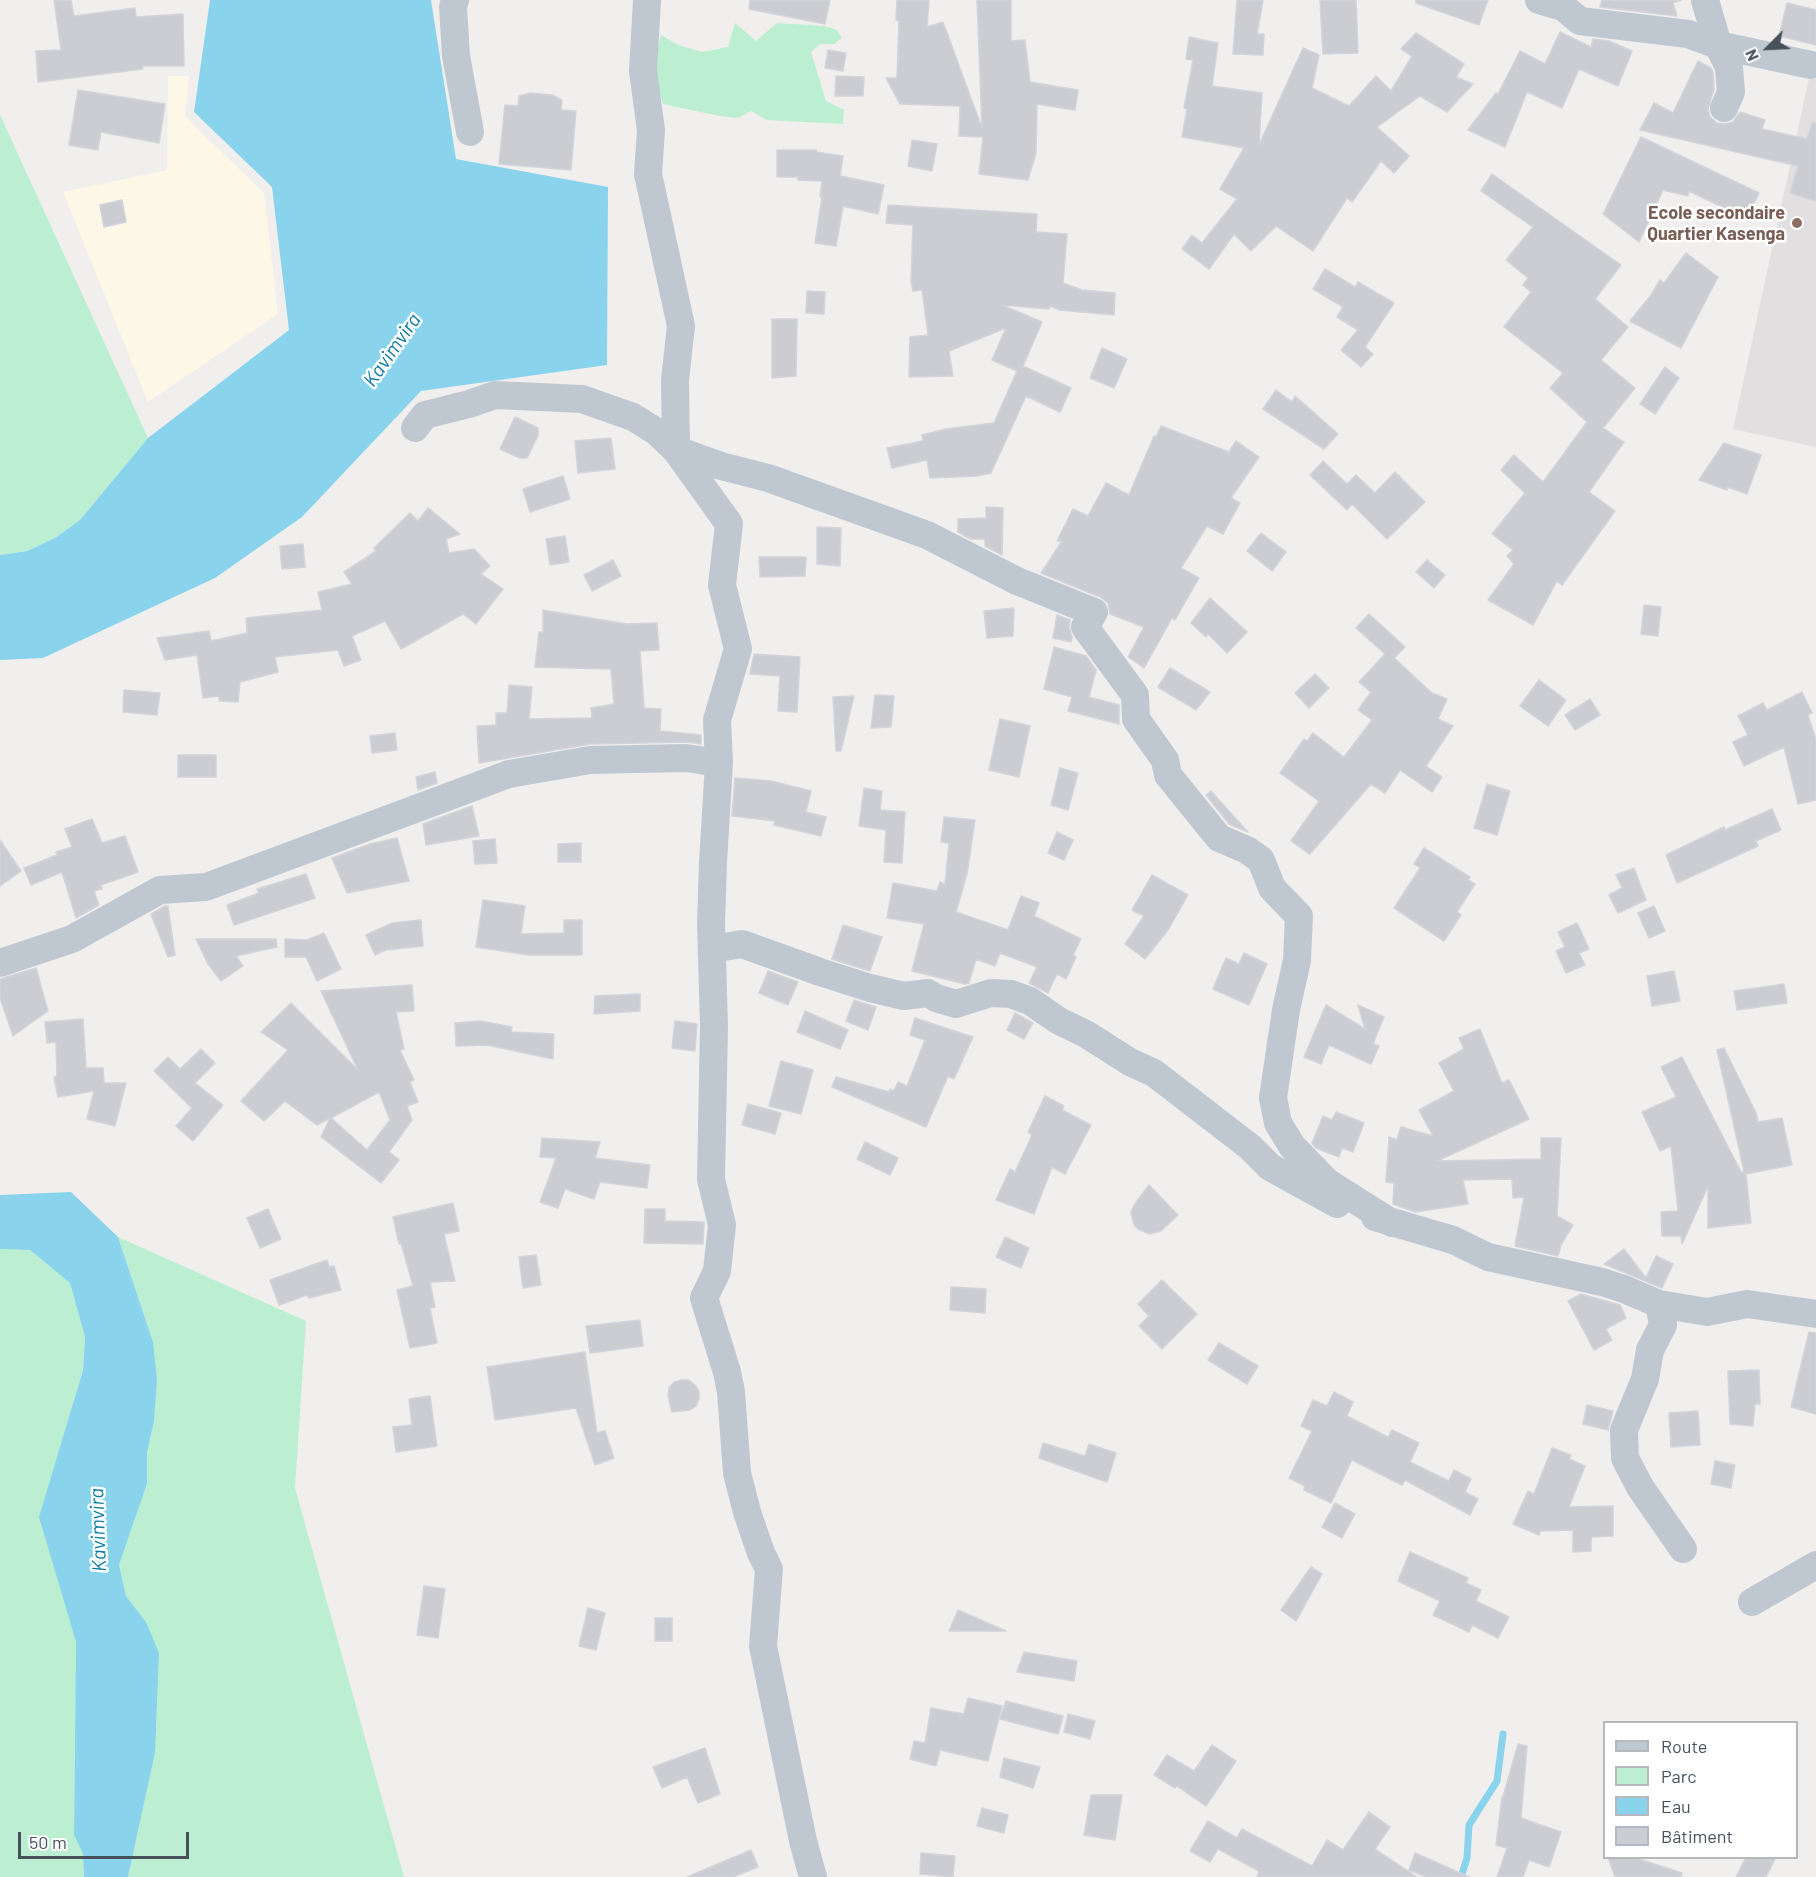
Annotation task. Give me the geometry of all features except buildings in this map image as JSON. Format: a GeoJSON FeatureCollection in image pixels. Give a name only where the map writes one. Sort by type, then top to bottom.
{"type":"FeatureCollection","features":[{"type":"Feature","properties":{"kind":"street"},"geometry":{"type":"LineString","coordinates":[[455,0],[453,7],[456,56],[470,132]]}},
{"type":"Feature","properties":{"kind":"street"},"geometry":{"type":"LineString","coordinates":[[647,0],[642,71],[651,130],[648,174],[681,326],[675,380],[676,450]]}},
{"type":"Feature","properties":{"kind":"street"},"geometry":{"type":"LineString","coordinates":[[1539,0],[1563,7],[1580,21],[1688,34],[1718,45],[1810,65]]}},
{"type":"Feature","properties":{"kind":"street"},"geometry":{"type":"LineString","coordinates":[[1705,0],[1718,45],[1730,67],[1731,92],[1724,108]]}},
{"type":"Feature","properties":{"kind":"street"},"geometry":{"type":"LineString","coordinates":[[415,428],[424,415],[495,395],[582,399],[633,417],[657,432],[676,450],[729,524],[722,585],[738,650],[717,720],[719,763],[713,863],[712,949],[714,1026],[711,1179],[722,1226],[717,1271],[704,1298],[731,1392],[737,1473],[747,1512],[769,1569],[763,1646],[803,1840],[813,1877]]}},
{"type":"Feature","properties":{"kind":"street"},"geometry":{"type":"LineString","coordinates":[[676,450],[720,466],[768,478],[927,535],[1017,581],[1094,612],[1085,627],[1135,695],[1136,719],[1164,760],[1168,775],[1219,838],[1247,850],[1261,860],[1272,888],[1299,916],[1297,960],[1286,1010],[1273,1098],[1278,1122],[1292,1146],[1328,1182],[1392,1222]]}},
{"type":"Feature","properties":{"kind":"street"},"geometry":{"type":"LineString","coordinates":[[0,963],[72,939],[160,890],[206,887],[509,774],[590,760],[686,758],[719,763]]}},
{"type":"Feature","properties":{"kind":"street"},"geometry":{"type":"LineString","coordinates":[[712,949],[742,944],[830,975],[904,996],[928,993],[956,1004],[991,993],[1011,994],[1030,1001],[1059,1021],[1086,1034],[1130,1062],[1154,1073],[1250,1147],[1270,1167],[1333,1203],[1453,1240],[1488,1257],[1602,1282],[1659,1304],[1707,1312],[1747,1305],[1816,1314]]}},
{"type":"Feature","properties":{"kind":"street"},"geometry":{"type":"LineString","coordinates":[[1659,1304],[1663,1325],[1650,1350],[1645,1378],[1624,1430],[1625,1458],[1640,1487],[1683,1549]]}},
{"type":"Feature","properties":{"kind":"street"},"geometry":{"type":"LineString","coordinates":[[1752,1602],[1816,1565]]}},
{"type":"Feature","properties":{"kind":"shaded area"},"geometry":{"type":"Polygon","coordinates":[[[168,76],[189,76],[185,116],[264,193],[278,314],[148,402],[63,192],[167,170],[168,76]]]}},
{"type":"Feature","properties":{"kind":"shaded area","name":"Ecole secondaire Quartier Kasenga"},"geometry":{"type":"Polygon","coordinates":[[[1809,78],[1816,79],[1816,447],[1733,429],[1809,78]]]}},
{"type":"Feature","properties":{"kind":"green space"},"geometry":{"type":"Polygon","coordinates":[[[735,23],[756,41],[777,23],[825,26],[837,30],[842,38],[834,44],[820,44],[811,52],[826,101],[844,110],[843,124],[767,120],[751,111],[738,118],[719,116],[663,104],[653,66],[661,35],[678,45],[702,52],[728,47],[735,23]]]}},
{"type":"Feature","properties":{"kind":"green space"},"geometry":{"type":"Polygon","coordinates":[[[0,115],[148,438],[80,520],[55,538],[27,551],[0,555],[0,115]]]}},
{"type":"Feature","properties":{"kind":"green space"},"geometry":{"type":"Polygon","coordinates":[[[118,1237],[306,1321],[295,1488],[404,1877],[128,1877],[155,1753],[146,1622],[126,1596],[119,1565],[147,1484],[147,1453],[154,1421],[153,1342],[118,1237]]]}},
{"type":"Feature","properties":{"kind":"green space"},"geometry":{"type":"Polygon","coordinates":[[[0,1249],[30,1250],[70,1283],[85,1337],[83,1369],[40,1517],[76,1642],[74,1835],[83,1854],[84,1877],[0,1877],[0,1249]]]}},
{"type":"Feature","properties":{"kind":"water","name":"Kavimvira"},"geometry":{"type":"Polygon","coordinates":[[[210,0],[431,0],[456,159],[608,187],[607,365],[421,391],[302,517],[215,578],[43,658],[0,660],[0,555],[27,551],[55,538],[80,520],[148,438],[289,330],[272,187],[194,112],[210,0]]]}},
{"type":"Feature","properties":{"kind":"water","name":"Kavimvira"},"geometry":{"type":"Polygon","coordinates":[[[71,1192],[118,1237],[153,1342],[157,1379],[154,1421],[147,1453],[147,1484],[119,1565],[126,1596],[146,1622],[159,1653],[155,1753],[128,1877],[84,1877],[83,1854],[74,1835],[76,1642],[39,1517],[83,1370],[85,1337],[70,1283],[30,1250],[0,1249],[0,1195],[71,1192]]]}},
{"type":"Feature","properties":{"kind":"waterway"},"geometry":{"type":"LineString","coordinates":[[1461,1877],[1467,1858],[1469,1825],[1497,1781],[1503,1734]]}},
{"type":"Feature","properties":{"kind":"place","name":"Ecole secondaire Quartier Kasenga"},"geometry":{"type":"Point","coordinates":[1797,223]}}]}
